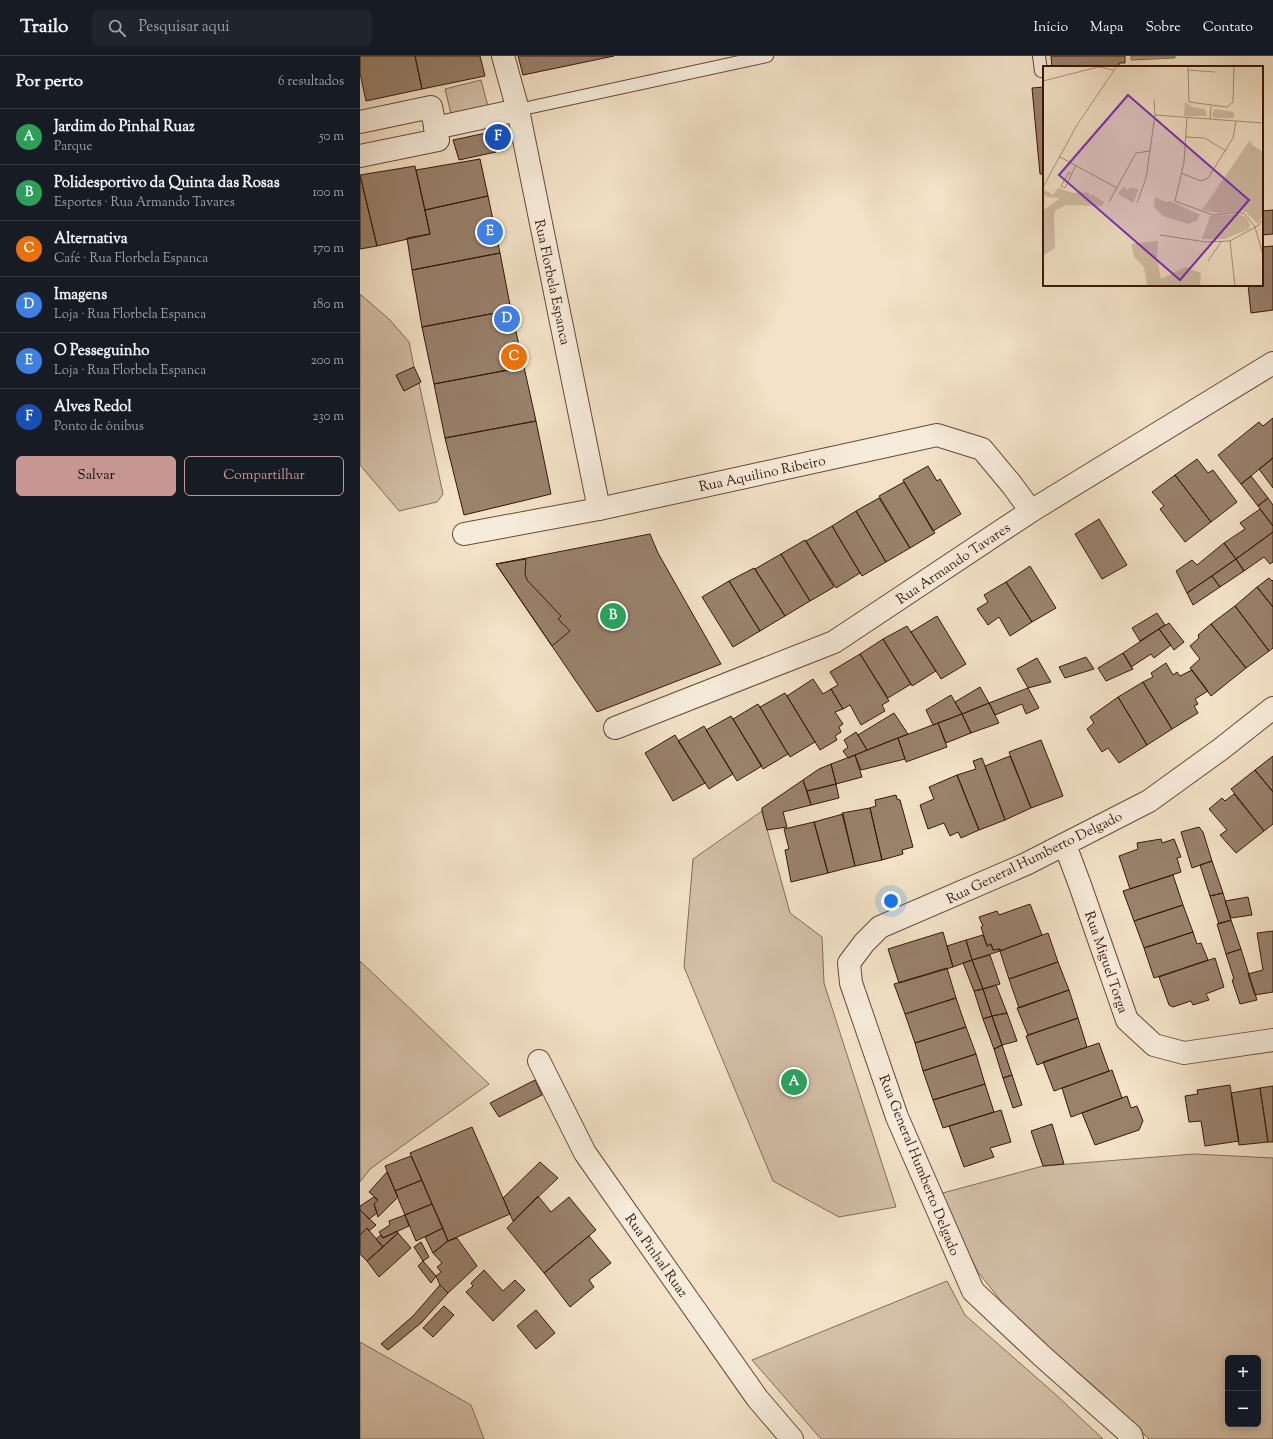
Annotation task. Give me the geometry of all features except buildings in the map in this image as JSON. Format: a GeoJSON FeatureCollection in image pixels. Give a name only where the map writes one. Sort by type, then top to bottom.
{"type":"FeatureCollection","features":[{"type":"Feature","properties":{"kind":"street","name":"Rua Florbela Espanca"},"geometry":{"type":"LineString","coordinates":[[503,56],[518,110],[599,509]]}},
{"type":"Feature","properties":{"kind":"street"},"geometry":{"type":"LineString","coordinates":[[360,122],[430,107],[438,140],[360,156]]}},
{"type":"Feature","properties":{"kind":"street"},"geometry":{"type":"LineString","coordinates":[[435,128],[518,110]]}},
{"type":"Feature","properties":{"kind":"street","name":"Rua Armando Tavares"},"geometry":{"type":"LineString","coordinates":[[615,728],[834,642],[1031,511],[1273,362]]}},
{"type":"Feature","properties":{"kind":"street","name":"Rua Aquilino Ribeiro"},"geometry":{"type":"LineString","coordinates":[[464,534],[599,509],[937,435],[982,449],[1012,485],[1031,511]]}},
{"type":"Feature","properties":{"kind":"street","name":"Rua General Humberto Delgado"},"geometry":{"type":"LineString","coordinates":[[1132,1439],[1131,1435],[1042,1356],[973,1291],[897,1117],[851,983],[849,962],[864,943],[880,927],[1018,868],[1150,801],[1221,749],[1273,708]]}},
{"type":"Feature","properties":{"kind":"street","name":"Rua Miguel Torga"},"geometry":{"type":"LineString","coordinates":[[1064,845],[1080,885],[1127,1020],[1154,1045],[1184,1054],[1273,1040]]}},
{"type":"Feature","properties":{"kind":"street","name":"Rua Pinhal Ruaz"},"geometry":{"type":"LineString","coordinates":[[539,1061],[584,1153],[757,1398],[792,1439]]}},
{"type":"Feature","properties":{"kind":"lane"},"geometry":{"type":"LineString","coordinates":[[518,110],[767,56]]}},
{"type":"Feature","properties":{"kind":"lane"},"geometry":{"type":"LineString","coordinates":[[1039,56],[1041,71]]}},
{"type":"Feature","properties":{"kind":"shaded area"},"geometry":{"type":"Polygon","coordinates":[[[1131,56],[1175,56],[1175,58],[1131,60],[1131,56]]]}},
{"type":"Feature","properties":{"kind":"shaded area"},"geometry":{"type":"Polygon","coordinates":[[[481,80],[489,110],[452,118],[445,89],[481,80]]]}},
{"type":"Feature","properties":{"kind":"shaded area"},"geometry":{"type":"Polygon","coordinates":[[[360,294],[390,320],[409,342],[414,367],[396,376],[404,391],[419,383],[443,494],[437,502],[399,511],[360,465],[360,294]]]}},
{"type":"Feature","properties":{"kind":"shaded area"},"geometry":{"type":"Polygon","coordinates":[[[762,811],[790,913],[822,937],[824,983],[896,1207],[839,1217],[773,1181],[684,967],[693,859],[762,811]]]}},
{"type":"Feature","properties":{"kind":"shaded area"},"geometry":{"type":"Polygon","coordinates":[[[360,961],[489,1084],[370,1169],[360,1182],[360,961]]]}},
{"type":"Feature","properties":{"kind":"shaded area"},"geometry":{"type":"Polygon","coordinates":[[[1194,1154],[1273,1158],[1273,1439],[1149,1439],[1096,1388],[1017,1321],[978,1272],[939,1194],[1043,1166],[1194,1154]]]}},
{"type":"Feature","properties":{"kind":"shaded area"},"geometry":{"type":"Polygon","coordinates":[[[947,1281],[965,1315],[1054,1393],[1103,1439],[821,1439],[752,1360],[947,1281]]]}},
{"type":"Feature","properties":{"kind":"shaded area"},"geometry":{"type":"Polygon","coordinates":[[[360,1342],[471,1405],[484,1439],[360,1439],[360,1342]]]}},
{"type":"Feature","properties":{"kind":"place","name":"Alves Redol"},"geometry":{"type":"Point","coordinates":[498,137]}},
{"type":"Feature","properties":{"kind":"place","name":"O Pesseguinho"},"geometry":{"type":"Point","coordinates":[490,232]}},
{"type":"Feature","properties":{"kind":"place","name":"Imagens"},"geometry":{"type":"Point","coordinates":[507,319]}},
{"type":"Feature","properties":{"kind":"place","name":"Alternativa"},"geometry":{"type":"Point","coordinates":[514,357]}},
{"type":"Feature","properties":{"kind":"place","name":"Polidesportivo da Quinta das Rosas"},"geometry":{"type":"Point","coordinates":[613,616]}},
{"type":"Feature","properties":{"kind":"place","name":"Jardim do Pinhal Ruaz"},"geometry":{"type":"Point","coordinates":[794,1082]}}]}
